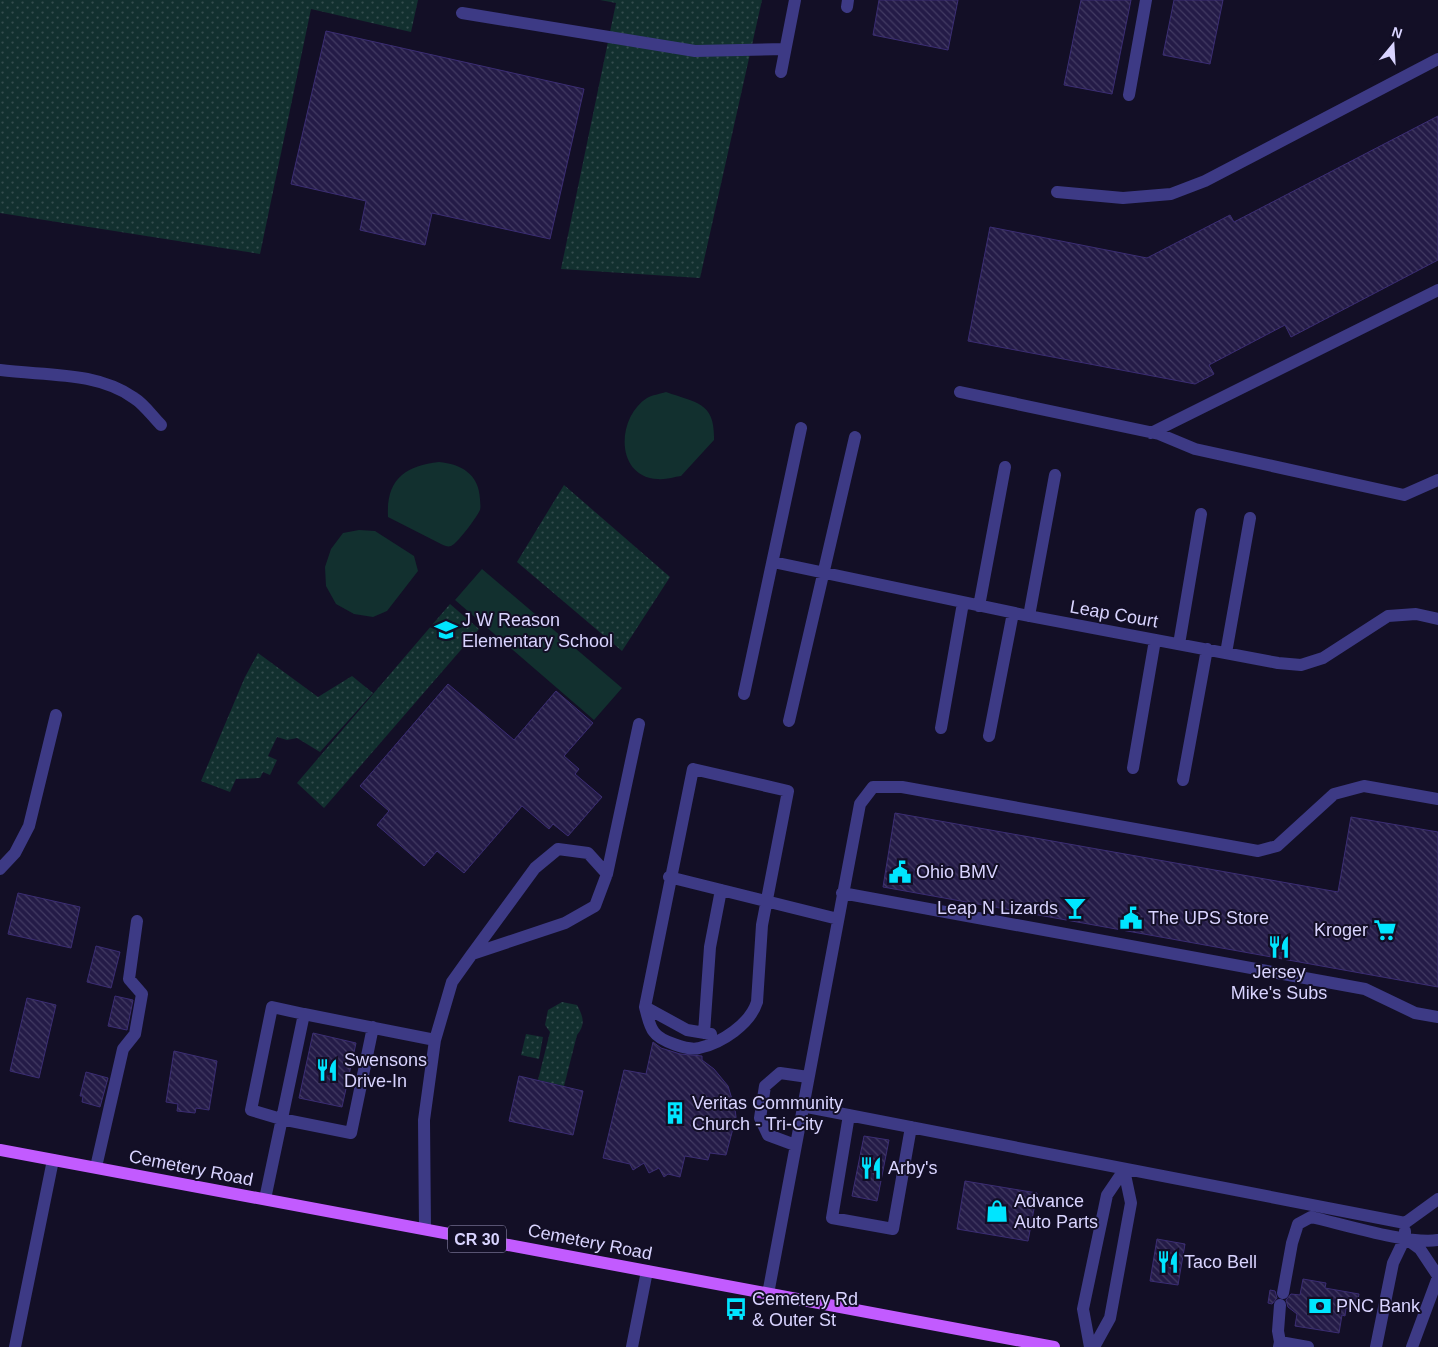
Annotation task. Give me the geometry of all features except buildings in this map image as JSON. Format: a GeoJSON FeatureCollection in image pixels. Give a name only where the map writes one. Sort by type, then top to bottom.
{"type":"FeatureCollection","features":[{"type":"Feature","properties":{"kind":"main road","name":"Cemetery Road"},"geometry":{"type":"LineString","coordinates":[[0,1150],[1054,1347]]}},
{"type":"Feature","properties":{"kind":"street"},"geometry":{"type":"LineString","coordinates":[[781,72],[795,0]]}},
{"type":"Feature","properties":{"kind":"street"},"geometry":{"type":"LineString","coordinates":[[1130,95],[1146,0]]}},
{"type":"Feature","properties":{"kind":"street"},"geometry":{"type":"LineString","coordinates":[[462,13],[695,51],[785,49]]}},
{"type":"Feature","properties":{"kind":"street"},"geometry":{"type":"LineString","coordinates":[[1057,192],[1123,198],[1172,194],[1205,181],[1438,59]]}},
{"type":"Feature","properties":{"kind":"street"},"geometry":{"type":"LineString","coordinates":[[1151,433],[1438,290]]}},
{"type":"Feature","properties":{"kind":"street"},"geometry":{"type":"LineString","coordinates":[[0,370],[82,377],[109,386],[134,398],[161,425]]}},
{"type":"Feature","properties":{"kind":"street"},"geometry":{"type":"LineString","coordinates":[[960,392],[1151,433],[1195,449],[1404,495],[1438,480]]}},
{"type":"Feature","properties":{"kind":"street"},"geometry":{"type":"LineString","coordinates":[[744,694],[802,428]]}},
{"type":"Feature","properties":{"kind":"street"},"geometry":{"type":"LineString","coordinates":[[789,721],[855,437]]}},
{"type":"Feature","properties":{"kind":"street"},"geometry":{"type":"LineString","coordinates":[[979,606],[1006,467]]}},
{"type":"Feature","properties":{"kind":"street"},"geometry":{"type":"LineString","coordinates":[[1029,616],[1055,475]]}},
{"type":"Feature","properties":{"kind":"street"},"geometry":{"type":"LineString","coordinates":[[1179,644],[1201,514]]}},
{"type":"Feature","properties":{"kind":"street"},"geometry":{"type":"LineString","coordinates":[[1226,653],[1250,518]]}},
{"type":"Feature","properties":{"kind":"street","name":"Leap Court"},"geometry":{"type":"LineString","coordinates":[[773,562],[963,603],[1278,664],[1301,665],[1323,658],[1388,616],[1416,614],[1438,619]]}},
{"type":"Feature","properties":{"kind":"street"},"geometry":{"type":"LineString","coordinates":[[941,728],[963,603]]}},
{"type":"Feature","properties":{"kind":"street"},"geometry":{"type":"LineString","coordinates":[[989,736],[1013,613]]}},
{"type":"Feature","properties":{"kind":"street"},"geometry":{"type":"LineString","coordinates":[[1133,768],[1155,640]]}},
{"type":"Feature","properties":{"kind":"street"},"geometry":{"type":"LineString","coordinates":[[1183,780],[1207,650]]}},
{"type":"Feature","properties":{"kind":"street"},"geometry":{"type":"LineString","coordinates":[[0,869],[15,853],[29,826],[56,715]]}},
{"type":"Feature","properties":{"kind":"street"},"geometry":{"type":"LineString","coordinates":[[472,954],[565,923],[595,906],[607,874],[639,724]]}},
{"type":"Feature","properties":{"kind":"street"},"geometry":{"type":"LineString","coordinates":[[693,768],[788,791],[767,900],[762,926],[757,1002],[754,1011],[731,1034],[698,1049],[669,1043],[654,1032],[645,1006],[693,768]]}},
{"type":"Feature","properties":{"kind":"street"},"geometry":{"type":"LineString","coordinates":[[768,1294],[860,804],[873,787],[902,787],[1258,851],[1277,846],[1334,794],[1364,786],[1438,799]]}},
{"type":"Feature","properties":{"kind":"street"},"geometry":{"type":"LineString","coordinates":[[425,1229],[424,1120],[435,1040],[452,982],[535,868],[558,849],[588,853],[607,874]]}},
{"type":"Feature","properties":{"kind":"street"},"geometry":{"type":"LineString","coordinates":[[670,877],[838,919]]}},
{"type":"Feature","properties":{"kind":"street"},"geometry":{"type":"LineString","coordinates":[[704,1033],[710,947],[721,890]]}},
{"type":"Feature","properties":{"kind":"street"},"geometry":{"type":"LineString","coordinates":[[842,893],[1358,987],[1415,1012],[1438,1018]]}},
{"type":"Feature","properties":{"kind":"street"},"geometry":{"type":"LineString","coordinates":[[96,1167],[123,1049],[135,1034],[142,994],[129,979],[137,921]]}},
{"type":"Feature","properties":{"kind":"street"},"geometry":{"type":"LineString","coordinates":[[373,1027],[351,1133],[281,1119],[251,1110],[272,1006],[304,1014],[373,1027],[435,1040]]}},
{"type":"Feature","properties":{"kind":"street"},"geometry":{"type":"LineString","coordinates":[[645,1006],[687,1030],[731,1034]]}},
{"type":"Feature","properties":{"kind":"street"},"geometry":{"type":"LineString","coordinates":[[265,1199],[304,1014]]}},
{"type":"Feature","properties":{"kind":"street"},"geometry":{"type":"LineString","coordinates":[[795,1145],[768,1134],[760,1118],[765,1086],[780,1073],[808,1077]]}},
{"type":"Feature","properties":{"kind":"street"},"geometry":{"type":"LineString","coordinates":[[802,1106],[1124,1170],[1406,1223]]}},
{"type":"Feature","properties":{"kind":"street"},"geometry":{"type":"LineString","coordinates":[[849,1115],[832,1218],[893,1229],[910,1127]]}},
{"type":"Feature","properties":{"kind":"street"},"geometry":{"type":"LineString","coordinates":[[15,1347],[53,1160]]}},
{"type":"Feature","properties":{"kind":"street"},"geometry":{"type":"LineString","coordinates":[[1090,1347],[1083,1309],[1106,1195],[1124,1170]]}},
{"type":"Feature","properties":{"kind":"street"},"geometry":{"type":"LineString","coordinates":[[1094,1347],[1110,1318],[1131,1203],[1124,1170]]}},
{"type":"Feature","properties":{"kind":"street"},"geometry":{"type":"LineString","coordinates":[[1376,1347],[1393,1263],[1405,1238],[1406,1223],[1438,1198]]}},
{"type":"Feature","properties":{"kind":"street"},"geometry":{"type":"LineString","coordinates":[[1283,1292],[1292,1243],[1298,1224],[1311,1217],[1405,1238],[1428,1242],[1438,1240]]}},
{"type":"Feature","properties":{"kind":"street"},"geometry":{"type":"LineString","coordinates":[[1405,1238],[1420,1249],[1438,1276],[1412,1347]]}},
{"type":"Feature","properties":{"kind":"street"},"geometry":{"type":"LineString","coordinates":[[632,1347],[647,1271]]}},
{"type":"Feature","properties":{"kind":"street"},"geometry":{"type":"LineString","coordinates":[[1280,1305],[1278,1332],[1280,1344],[1308,1347]]}},
{"type":"Feature","properties":{"kind":"green space"},"geometry":{"type":"Polygon","coordinates":[[[0,0],[418,0],[411,32],[311,9],[260,254],[0,213],[0,0]]]}},
{"type":"Feature","properties":{"kind":"green space"},"geometry":{"type":"Polygon","coordinates":[[[600,0],[762,0],[700,278],[561,269],[616,3],[600,0]]]}},
{"type":"Feature","properties":{"kind":"green space"},"geometry":{"type":"Polygon","coordinates":[[[666,392],[695,402],[707,411],[711,418],[714,440],[681,476],[658,479],[644,476],[634,468],[627,458],[626,432],[630,419],[637,407],[647,398],[666,392]]]}},
{"type":"Feature","properties":{"kind":"green space"},"geometry":{"type":"Polygon","coordinates":[[[439,462],[455,465],[467,472],[479,490],[480,509],[478,513],[462,536],[450,546],[443,545],[388,517],[390,493],[400,477],[416,467],[439,462]]]}},
{"type":"Feature","properties":{"kind":"green space"},"geometry":{"type":"Polygon","coordinates":[[[564,485],[670,577],[622,651],[517,562],[564,485]]]}},
{"type":"Feature","properties":{"kind":"green space"},"geometry":{"type":"Polygon","coordinates":[[[359,530],[375,531],[414,556],[418,571],[387,611],[373,617],[354,614],[336,604],[326,586],[325,567],[331,549],[343,533],[359,530]]]}},
{"type":"Feature","properties":{"kind":"green space"},"geometry":{"type":"Polygon","coordinates":[[[482,569],[622,688],[594,720],[455,600],[482,569]]]}},
{"type":"Feature","properties":{"kind":"green space"},"geometry":{"type":"Polygon","coordinates":[[[450,604],[479,629],[324,808],[297,783],[450,604]]]}},
{"type":"Feature","properties":{"kind":"green space"},"geometry":{"type":"Polygon","coordinates":[[[258,653],[318,697],[352,676],[373,693],[320,752],[297,738],[287,740],[277,737],[268,756],[277,760],[270,775],[263,772],[260,778],[236,779],[230,792],[201,781],[245,677],[258,653]]]}},
{"type":"Feature","properties":{"kind":"green space"},"geometry":{"type":"Polygon","coordinates":[[[562,1002],[577,1005],[583,1020],[582,1027],[577,1035],[564,1086],[538,1080],[550,1032],[545,1025],[548,1010],[562,1002]]]}},
{"type":"Feature","properties":{"kind":"green space"},"geometry":{"type":"Polygon","coordinates":[[[526,1034],[543,1037],[539,1059],[521,1055],[526,1034]]]}},
{"type":"Feature","properties":{"kind":"place","name":"J W Reason Elementary School"},"geometry":{"type":"Point","coordinates":[446,630]}},
{"type":"Feature","properties":{"kind":"place","name":"Ohio BMV"},"geometry":{"type":"Point","coordinates":[900,872]}},
{"type":"Feature","properties":{"kind":"place","name":"Leap N Lizards"},"geometry":{"type":"Point","coordinates":[1075,908]}},
{"type":"Feature","properties":{"kind":"place","name":"The UPS Store"},"geometry":{"type":"Point","coordinates":[1131,918]}},
{"type":"Feature","properties":{"kind":"place","name":"Kroger"},"geometry":{"type":"Point","coordinates":[1385,930]}},
{"type":"Feature","properties":{"kind":"place","name":"Jersey Mike's Subs"},"geometry":{"type":"Point","coordinates":[1279,947]}},
{"type":"Feature","properties":{"kind":"place","name":"Swensons Drive-In"},"geometry":{"type":"Point","coordinates":[327,1070]}},
{"type":"Feature","properties":{"kind":"place","name":"Veritas Community Church - Tri-City"},"geometry":{"type":"Point","coordinates":[675,1113]}},
{"type":"Feature","properties":{"kind":"place","name":"Arby's"},"geometry":{"type":"Point","coordinates":[871,1168]}},
{"type":"Feature","properties":{"kind":"place","name":"Advance Auto Parts"},"geometry":{"type":"Point","coordinates":[997,1211]}},
{"type":"Feature","properties":{"kind":"place","name":"Taco Bell"},"geometry":{"type":"Point","coordinates":[1168,1262]}},
{"type":"Feature","properties":{"kind":"place","name":"PNC Bank"},"geometry":{"type":"Point","coordinates":[1320,1306]}},
{"type":"Feature","properties":{"kind":"place","name":"Cemetery Rd & Outer St"},"geometry":{"type":"Point","coordinates":[736,1309]}}]}
